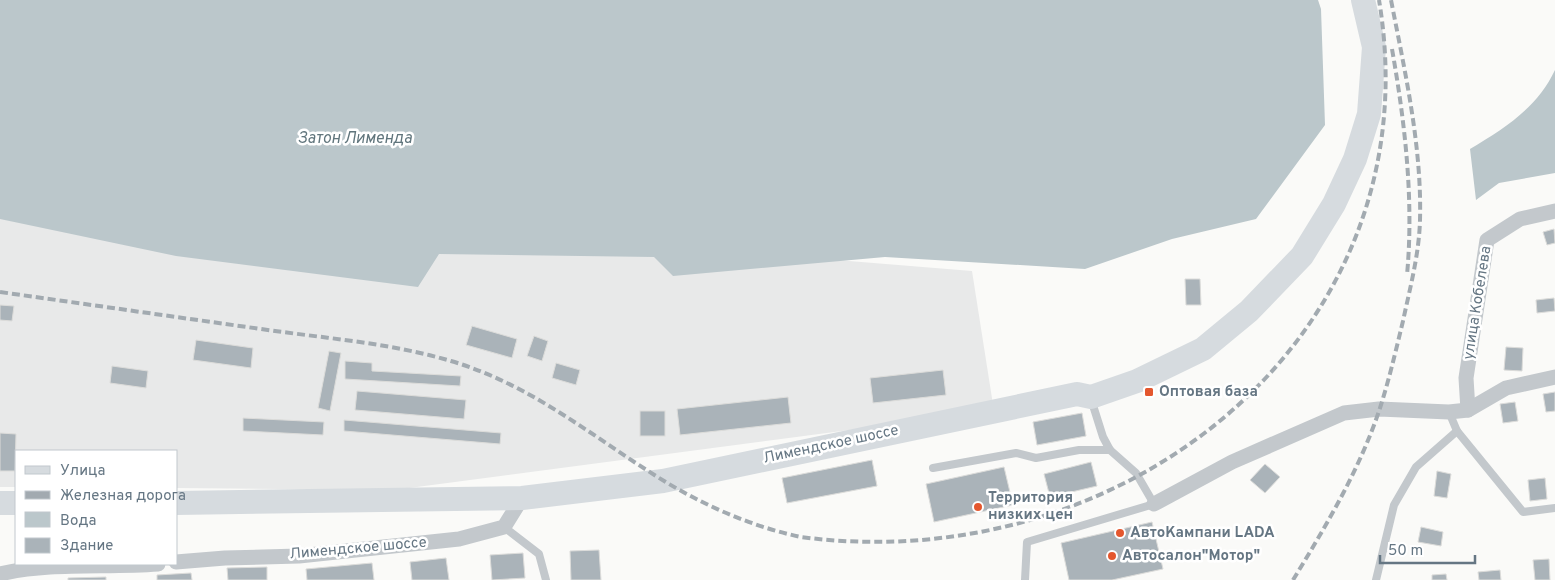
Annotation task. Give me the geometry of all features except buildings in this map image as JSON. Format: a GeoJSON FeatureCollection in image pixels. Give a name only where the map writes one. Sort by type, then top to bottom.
{"type":"FeatureCollection","features":[{"type":"Feature","properties":{"kind":"main road","name":"Лимендское шоссе"},"geometry":{"type":"LineString","coordinates":[[178,503],[522,498],[663,480],[1077,394],[1091,397],[1137,381],[1203,349],[1249,311],[1302,256],[1334,204],[1355,159],[1369,114],[1374,47],[1363,0]]}},
{"type":"Feature","properties":{"kind":"main road"},"geometry":{"type":"LineString","coordinates":[[0,503],[15,503]]}},
{"type":"Feature","properties":{"kind":"street","name":"улица Кобелева"},"geometry":{"type":"LineString","coordinates":[[1468,410],[1466,378],[1487,240],[1520,219],[1555,211]]}},
{"type":"Feature","properties":{"kind":"street"},"geometry":{"type":"LineString","coordinates":[[1154,504],[1232,462],[1344,413],[1379,409],[1449,412],[1468,410],[1506,388],[1555,377]]}},
{"type":"Feature","properties":{"kind":"street"},"geometry":{"type":"LineString","coordinates":[[504,527],[522,498]]}},
{"type":"Feature","properties":{"kind":"street","name":"Лимендское шоссе"},"geometry":{"type":"LineString","coordinates":[[178,562],[225,558],[299,556],[459,539],[504,527]]}},
{"type":"Feature","properties":{"kind":"street"},"geometry":{"type":"LineString","coordinates":[[0,574],[14,570],[135,565],[135,580]]}},
{"type":"Feature","properties":{"kind":"lane"},"geometry":{"type":"LineString","coordinates":[[1025,580],[1027,542],[1154,504],[1136,473],[1110,450],[1091,397]]}},
{"type":"Feature","properties":{"kind":"lane"},"geometry":{"type":"LineString","coordinates":[[1449,412],[1457,431],[1523,512],[1555,508]]}},
{"type":"Feature","properties":{"kind":"lane"},"geometry":{"type":"LineString","coordinates":[[1376,580],[1394,505],[1416,467],[1457,431]]}},
{"type":"Feature","properties":{"kind":"lane"},"geometry":{"type":"LineString","coordinates":[[933,468],[1016,452],[1036,458],[1079,450],[1110,450]]}},
{"type":"Feature","properties":{"kind":"lane"},"geometry":{"type":"LineString","coordinates":[[504,527],[539,554],[546,580]]}},
{"type":"Feature","properties":{"kind":"shaded area"},"geometry":{"type":"Polygon","coordinates":[[[0,192],[972,271],[994,411],[394,490],[178,488],[178,450],[15,450],[15,487],[0,487],[0,192]]]}},
{"type":"Feature","properties":{"kind":"water","name":"Затон Лименда"},"geometry":{"type":"Polygon","coordinates":[[[0,0],[1318,0],[1321,9],[1325,125],[1256,219],[1172,239],[1085,269],[885,257],[673,276],[654,257],[439,254],[418,287],[176,256],[0,219],[0,0]]]}},
{"type":"Feature","properties":{"kind":"water"},"geometry":{"type":"Polygon","coordinates":[[[1555,70],[1555,173],[1499,183],[1476,200],[1470,149],[1519,116],[1539,95],[1555,70]]]}},
{"type":"Feature","properties":{"kind":"railway"},"geometry":{"type":"LineString","coordinates":[[0,292],[364,343],[408,350],[451,361],[481,372],[538,399],[642,467],[700,501],[749,522],[801,537],[922,540],[1037,518],[1142,474],[1233,409],[1307,328],[1358,230],[1384,120],[1379,0]]}},
{"type":"Feature","properties":{"kind":"railway"},"geometry":{"type":"LineString","coordinates":[[1293,580],[1341,497],[1372,431],[1392,365],[1416,259],[1420,220],[1418,165],[1402,54],[1391,0]]}},
{"type":"Feature","properties":{"kind":"railway"},"geometry":{"type":"LineString","coordinates":[[1392,49],[1401,105],[1409,190],[1407,275]]}},
{"type":"Feature","properties":{"kind":"place","name":"Оптовая база"},"geometry":{"type":"Point","coordinates":[1149,392]}},
{"type":"Feature","properties":{"kind":"place","name":"Территория низких цен"},"geometry":{"type":"Point","coordinates":[978,507]}},
{"type":"Feature","properties":{"kind":"place","name":"АвтоКампани LADA"},"geometry":{"type":"Point","coordinates":[1120,533]}},
{"type":"Feature","properties":{"kind":"place","name":"Автосалон\"Мотор\""},"geometry":{"type":"Point","coordinates":[1112,556]}}]}
